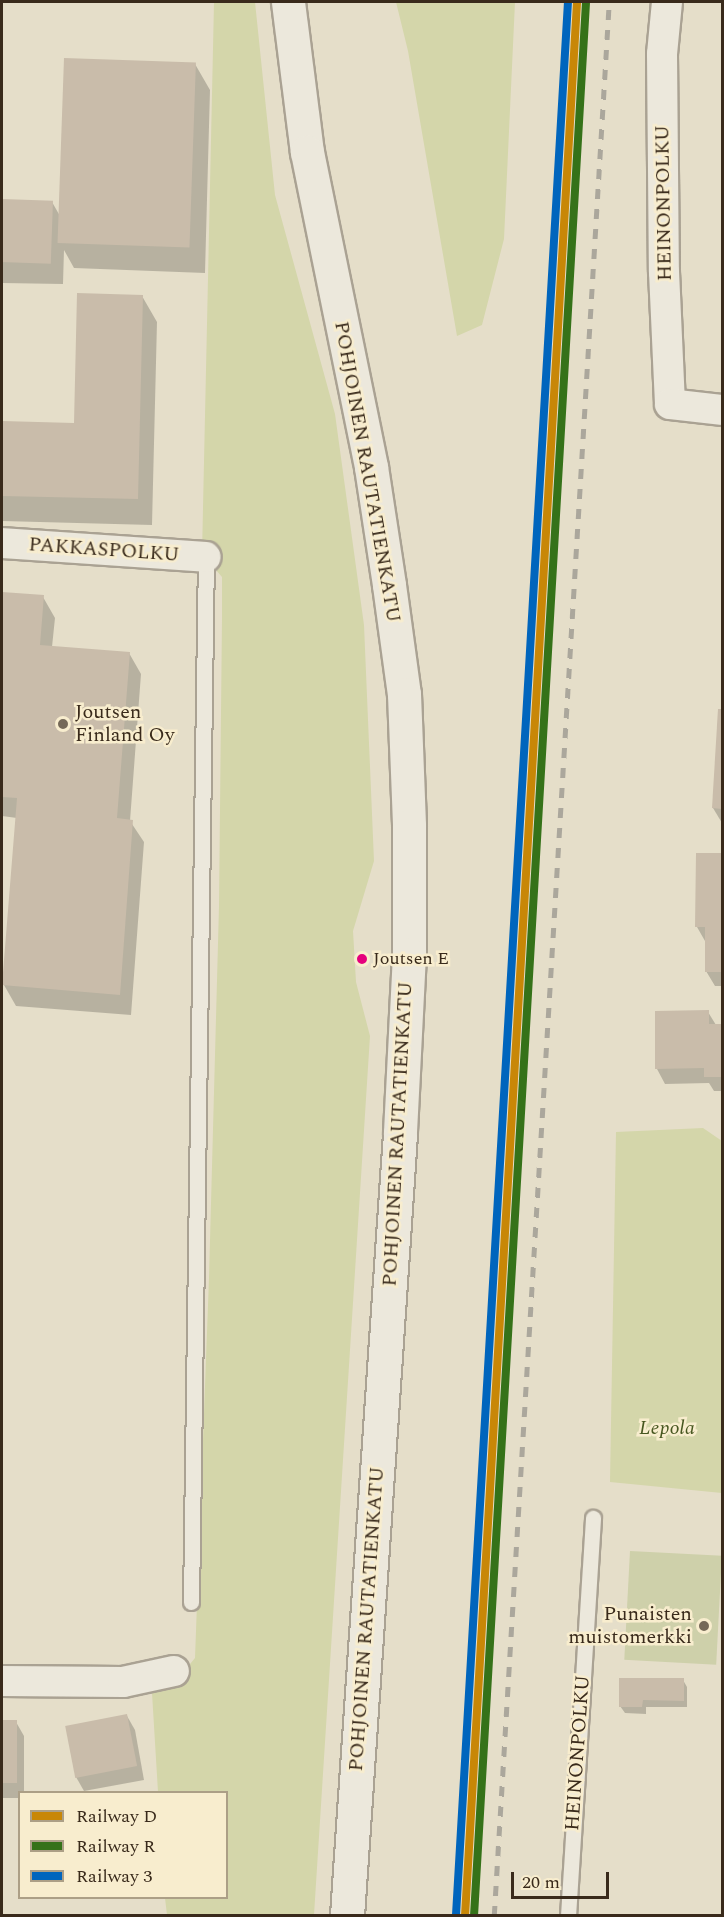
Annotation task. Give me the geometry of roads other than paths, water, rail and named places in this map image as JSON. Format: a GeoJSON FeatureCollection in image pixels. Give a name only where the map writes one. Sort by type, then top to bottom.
{"type":"FeatureCollection","features":[{"type":"Feature","properties":{"kind":"street","name":"POHJOINEN RAUTATIENKATU"},"geometry":{"type":"LineString","coordinates":[[288,2],[307,152],[371,467],[389,585],[404,693],[409,826],[409,954],[399,1134],[347,1916]]}},
{"type":"Feature","properties":{"kind":"street","name":"HEINONPOLKU"},"geometry":{"type":"LineString","coordinates":[[666,2],[662,54],[664,272],[670,404],[723,410]]}},
{"type":"Feature","properties":{"kind":"street","name":"PAKKASPOLKU"},"geometry":{"type":"LineString","coordinates":[[2,543],[206,557]]}},
{"type":"Feature","properties":{"kind":"street"},"geometry":{"type":"LineString","coordinates":[[2,1681],[123,1682],[174,1671]]}},
{"type":"Feature","properties":{"kind":"lane"},"geometry":{"type":"LineString","coordinates":[[191,1602],[206,557]]}},
{"type":"Feature","properties":{"kind":"lane","name":"HEINONPOLKU"},"geometry":{"type":"LineString","coordinates":[[568,1916],[594,1518]]}},
{"type":"Feature","properties":{"kind":"railway"},"geometry":{"type":"LineString","coordinates":[[494,1916],[609,2]]}},
{"type":"Feature","properties":{"kind":"rail line","name":"3"},"geometry":{"type":"LineString","coordinates":[[456,1915],[568,2]]}},
{"type":"Feature","properties":{"kind":"rail line","name":"D"},"geometry":{"type":"LineString","coordinates":[[465,1916],[577,2]]}},
{"type":"Feature","properties":{"kind":"rail line","name":"R"},"geometry":{"type":"LineString","coordinates":[[474,1916],[586,3]]}},
{"type":"Feature","properties":{"kind":"place","name":"Joutsen Finland Oy"},"geometry":{"type":"Point","coordinates":[63,724]}},
{"type":"Feature","properties":{"kind":"place","name":"Joutsen E"},"geometry":{"type":"Point","coordinates":[362,959]}},
{"type":"Feature","properties":{"kind":"place","name":"Punaisten muistomerkki"},"geometry":{"type":"Point","coordinates":[704,1626]}},
{"type":"Feature","properties":{"kind":"park label","name":"Lepola"},"geometry":{"type":"Point","coordinates":[667,1428]}}]}
